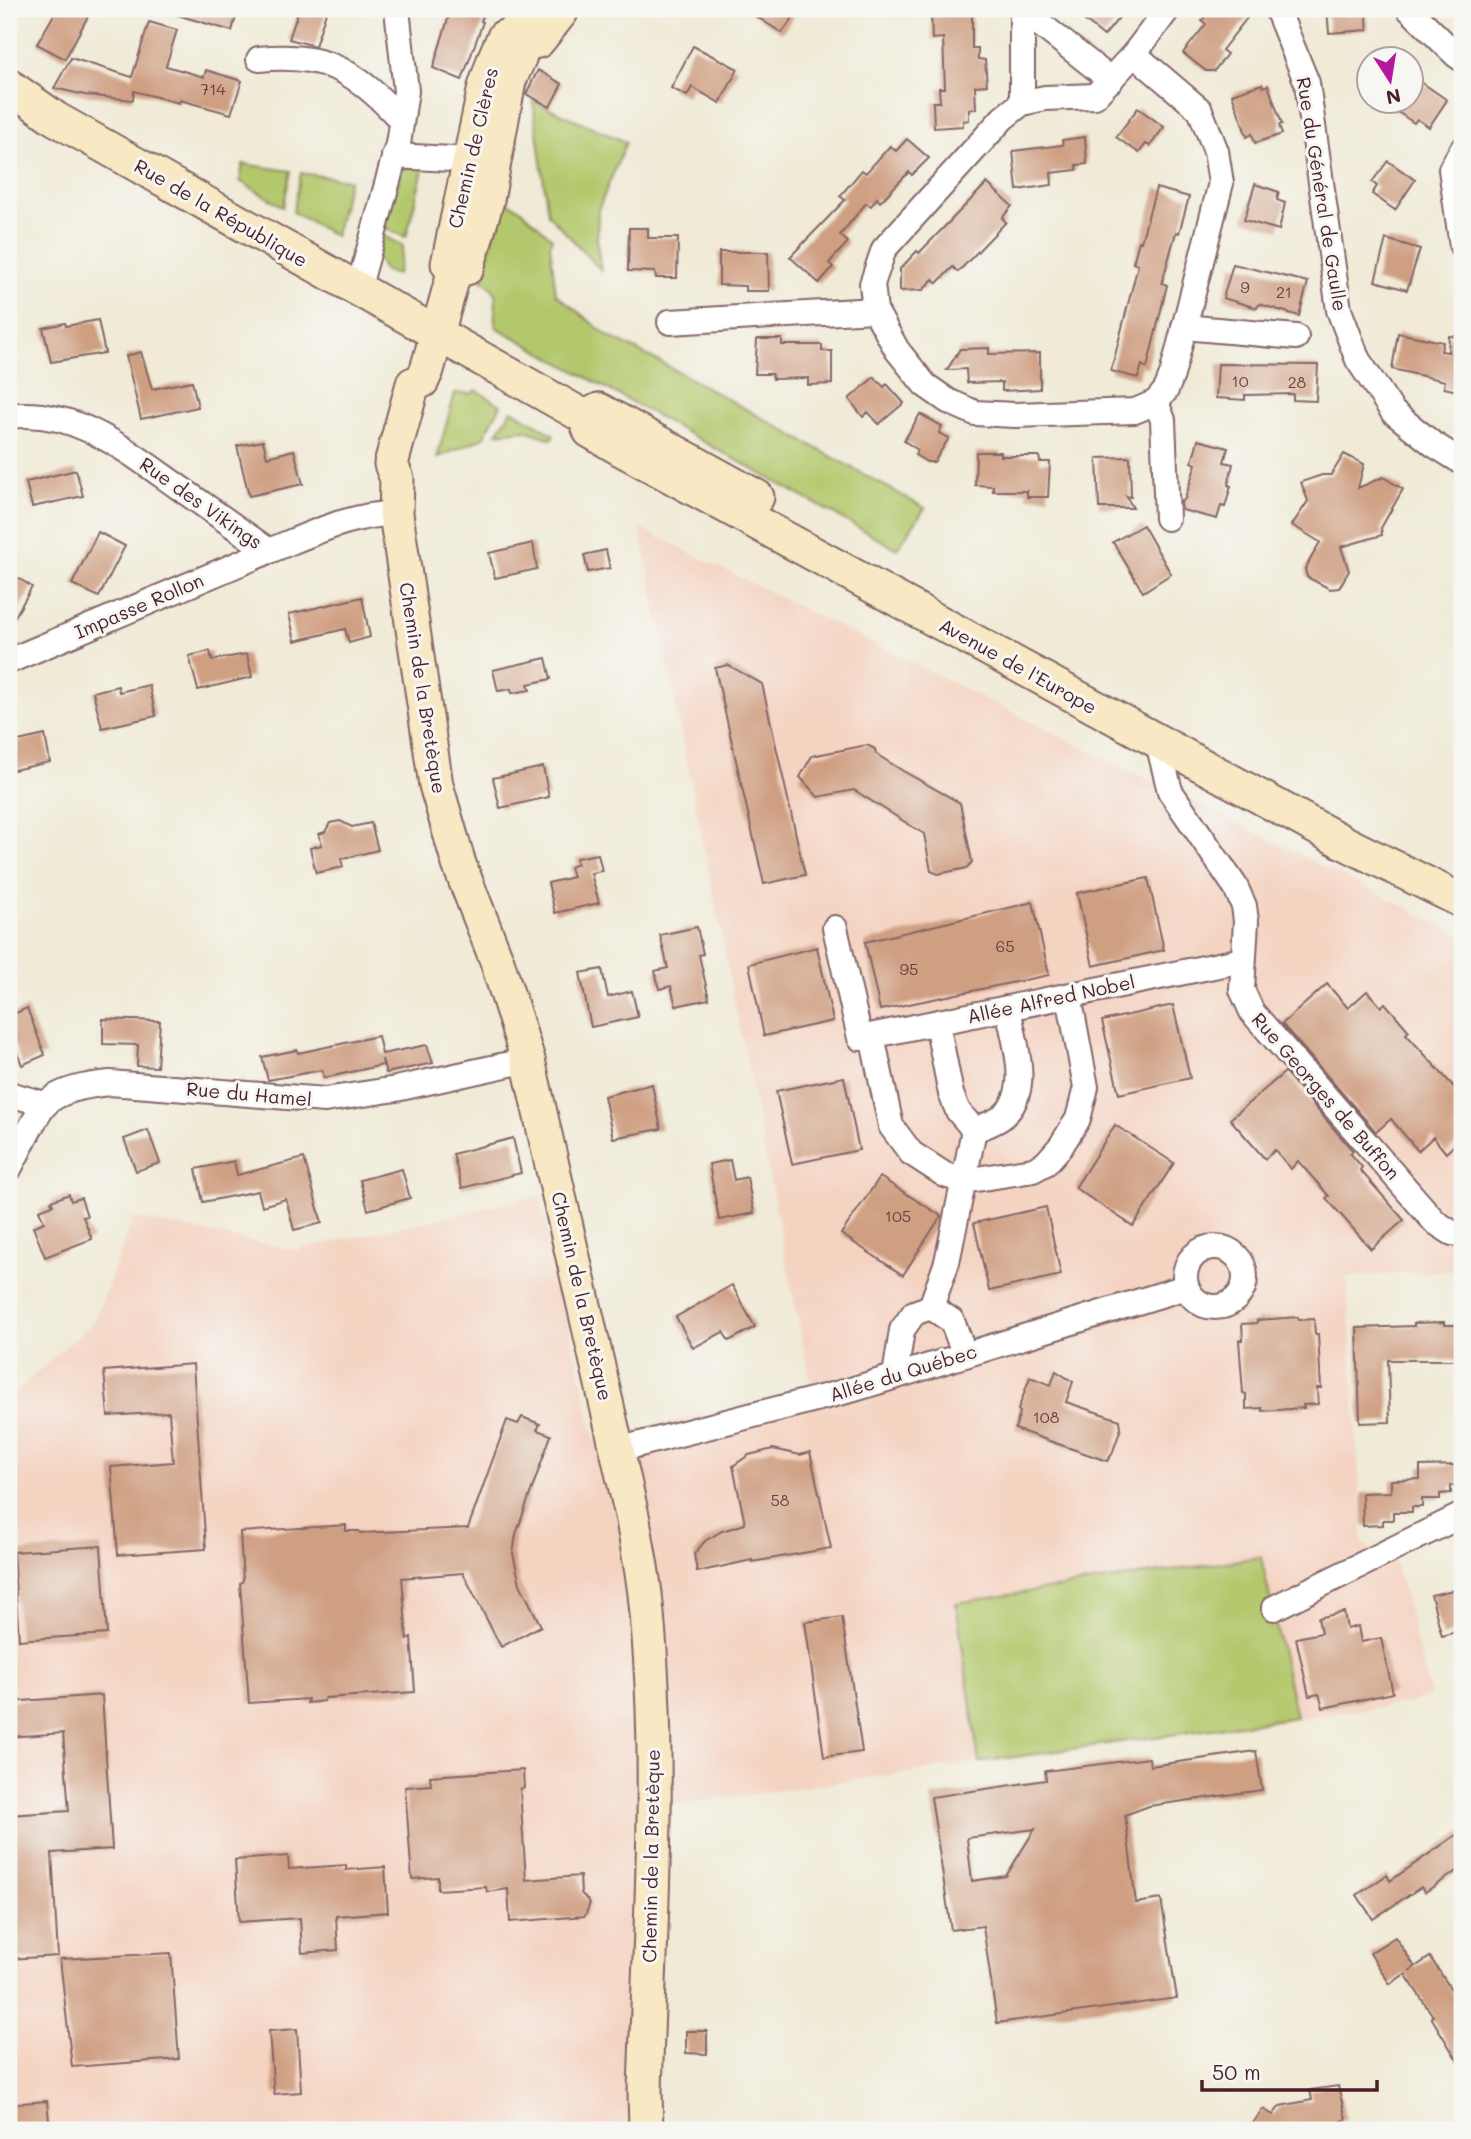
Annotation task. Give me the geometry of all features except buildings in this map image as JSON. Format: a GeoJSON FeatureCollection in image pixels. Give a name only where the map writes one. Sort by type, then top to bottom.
{"type":"FeatureCollection","features":[{"type":"Feature","properties":{"kind":"main road","name":"Chemin de Clères"},"geometry":{"type":"LineString","coordinates":[[537,18],[509,81],[487,200],[467,268],[455,269],[448,264],[485,87],[504,37],[537,18]]}},
{"type":"Feature","properties":{"kind":"main road","name":"Rue de la République"},"geometry":{"type":"LineString","coordinates":[[9,86],[56,119],[437,335]]}},
{"type":"Feature","properties":{"kind":"main road","name":"Chemin de Clères"},"geometry":{"type":"LineString","coordinates":[[437,335],[455,269]]}},
{"type":"Feature","properties":{"kind":"main road","name":"Chemin de la Bretèque"},"geometry":{"type":"LineString","coordinates":[[437,335],[422,381],[413,384],[394,450],[391,464],[397,479],[396,514],[436,785],[459,864],[497,961],[528,1060],[633,1520],[645,1592],[652,1692],[654,1847],[646,2130]]}},
{"type":"Feature","properties":{"kind":"main road","name":"Avenue de l'Europe"},"geometry":{"type":"LineString","coordinates":[[437,335],[585,417],[590,430],[621,449],[1158,743],[1343,842],[1462,901]]}},
{"type":"Feature","properties":{"kind":"main road","name":"Avenue de l'Europe"},"geometry":{"type":"LineString","coordinates":[[585,417],[599,410],[1168,724],[1360,827],[1462,875]]}},
{"type":"Feature","properties":{"kind":"street"},"geometry":{"type":"LineString","coordinates":[[358,290],[401,120],[405,91],[397,9]]}},
{"type":"Feature","properties":{"kind":"street"},"geometry":{"type":"LineString","coordinates":[[1022,9],[1111,80]]}},
{"type":"Feature","properties":{"kind":"street"},"geometry":{"type":"LineString","coordinates":[[1022,9],[1022,103]]}},
{"type":"Feature","properties":{"kind":"street"},"geometry":{"type":"LineString","coordinates":[[1134,54],[1200,110],[1216,150],[1221,183],[1166,390],[1156,402],[1135,411],[1015,415],[975,413],[948,401],[925,385],[897,350],[875,310],[872,284],[884,250],[1003,118],[1022,103],[1045,98],[1095,96],[1134,54],[1168,9]]}},
{"type":"Feature","properties":{"kind":"street","name":"Rue du Général de Gaulle"},"geometry":{"type":"LineString","coordinates":[[1277,9],[1307,83],[1339,310],[1358,360],[1393,412],[1433,444],[1462,462]]}},
{"type":"Feature","properties":{"kind":"street"},"geometry":{"type":"LineString","coordinates":[[1409,9],[1462,59]]}},
{"type":"Feature","properties":{"kind":"street"},"geometry":{"type":"LineString","coordinates":[[259,59],[279,57],[310,60],[341,69],[376,92],[401,120]]}},
{"type":"Feature","properties":{"kind":"street"},"geometry":{"type":"LineString","coordinates":[[1462,150],[1451,169],[1462,246]]}},
{"type":"Feature","properties":{"kind":"street"},"geometry":{"type":"LineString","coordinates":[[394,156],[471,160]]}},
{"type":"Feature","properties":{"kind":"street"},"geometry":{"type":"LineString","coordinates":[[670,322],[875,310]]}},
{"type":"Feature","properties":{"kind":"street"},"geometry":{"type":"LineString","coordinates":[[1184,327],[1296,337]]}},
{"type":"Feature","properties":{"kind":"street"},"geometry":{"type":"LineString","coordinates":[[1156,402],[1163,420],[1167,518]]}},
{"type":"Feature","properties":{"kind":"street","name":"Rue des Vikings"},"geometry":{"type":"LineString","coordinates":[[9,416],[24,414],[60,418],[97,432],[269,551],[331,527],[379,514],[396,514]]}},
{"type":"Feature","properties":{"kind":"street","name":"Impasse Rollon"},"geometry":{"type":"LineString","coordinates":[[9,661],[269,551]]}},
{"type":"Feature","properties":{"kind":"street","name":"Rue Georges de Buffon"},"geometry":{"type":"LineString","coordinates":[[1158,743],[1170,791],[1235,886],[1244,906],[1246,930],[1242,990],[1252,1012],[1436,1222],[1452,1233],[1462,1234]]}},
{"type":"Feature","properties":{"kind":"street"},"geometry":{"type":"LineString","coordinates":[[835,928],[891,1126],[911,1153],[945,1175],[964,1181],[1033,1170],[1046,1163],[1062,1146],[1078,1119],[1086,1087],[1069,996]]}},
{"type":"Feature","properties":{"kind":"street","name":"Allée Alfred Nobel"},"geometry":{"type":"LineString","coordinates":[[866,1037],[1243,960]]}},
{"type":"Feature","properties":{"kind":"street"},"geometry":{"type":"LineString","coordinates":[[974,1130],[1002,1118],[1016,1102],[1021,1076],[1008,1008]]}},
{"type":"Feature","properties":{"kind":"street"},"geometry":{"type":"LineString","coordinates":[[937,1023],[951,1094],[958,1111],[974,1130]]}},
{"type":"Feature","properties":{"kind":"street","name":"Rue du Hamel"},"geometry":{"type":"LineString","coordinates":[[45,1104],[65,1093],[110,1083],[325,1100],[396,1089],[528,1060]]}},
{"type":"Feature","properties":{"kind":"street"},"geometry":{"type":"LineString","coordinates":[[9,1094],[45,1104],[9,1169]]}},
{"type":"Feature","properties":{"kind":"street"},"geometry":{"type":"LineString","coordinates":[[931,1307],[947,1262],[974,1130]]}},
{"type":"Feature","properties":{"kind":"street","name":"Allée du Québec"},"geometry":{"type":"LineString","coordinates":[[617,1450],[835,1394],[1186,1287]]}},
{"type":"Feature","properties":{"kind":"street"},"geometry":{"type":"LineString","coordinates":[[931,1307],[952,1321],[965,1355]]}},
{"type":"Feature","properties":{"kind":"street"},"geometry":{"type":"LineString","coordinates":[[895,1376],[902,1330],[914,1313],[931,1307]]}},
{"type":"Feature","properties":{"kind":"street"},"geometry":{"type":"LineString","coordinates":[[1274,1608],[1462,1515]]}},
{"type":"Feature","properties":{"kind":"shaded area"},"geometry":{"type":"Polygon","coordinates":[[[640,528],[1462,935],[1462,1270],[1347,1277],[1363,1543],[1396,1564],[1431,1696],[1409,1703],[638,1810],[634,2130],[9,2130],[9,1398],[95,1320],[133,1218],[296,1250],[540,1196],[595,1441],[812,1390],[640,528]]]}},
{"type":"Feature","properties":{"kind":"green space"},"geometry":{"type":"Polygon","coordinates":[[[533,101],[626,142],[598,210],[597,244],[601,270],[548,214],[533,101]]]}},
{"type":"Feature","properties":{"kind":"green space"},"geometry":{"type":"Polygon","coordinates":[[[243,164],[291,171],[283,207],[240,181],[243,164]]]}},
{"type":"Feature","properties":{"kind":"green space"},"geometry":{"type":"Polygon","coordinates":[[[424,166],[406,237],[384,228],[403,168],[424,166]]]}},
{"type":"Feature","properties":{"kind":"green space"},"geometry":{"type":"Polygon","coordinates":[[[301,173],[349,180],[335,236],[293,212],[301,173]]]}},
{"type":"Feature","properties":{"kind":"green space"},"geometry":{"type":"Polygon","coordinates":[[[502,200],[519,208],[552,238],[550,244],[556,294],[608,336],[925,508],[897,549],[496,327],[496,296],[482,280],[502,200]]]}},
{"type":"Feature","properties":{"kind":"green space"},"geometry":{"type":"Polygon","coordinates":[[[382,235],[403,246],[397,275],[385,271],[376,257],[382,235]]]}},
{"type":"Feature","properties":{"kind":"green space"},"geometry":{"type":"Polygon","coordinates":[[[476,390],[501,405],[483,438],[437,458],[455,393],[471,394],[476,390]]]}},
{"type":"Feature","properties":{"kind":"green space"},"geometry":{"type":"Polygon","coordinates":[[[512,410],[554,435],[552,439],[525,430],[497,433],[512,410]]]}},
{"type":"Feature","properties":{"kind":"green space"},"geometry":{"type":"Polygon","coordinates":[[[1261,1557],[1296,1717],[979,1762],[956,1603],[1261,1557]]]}}]}
